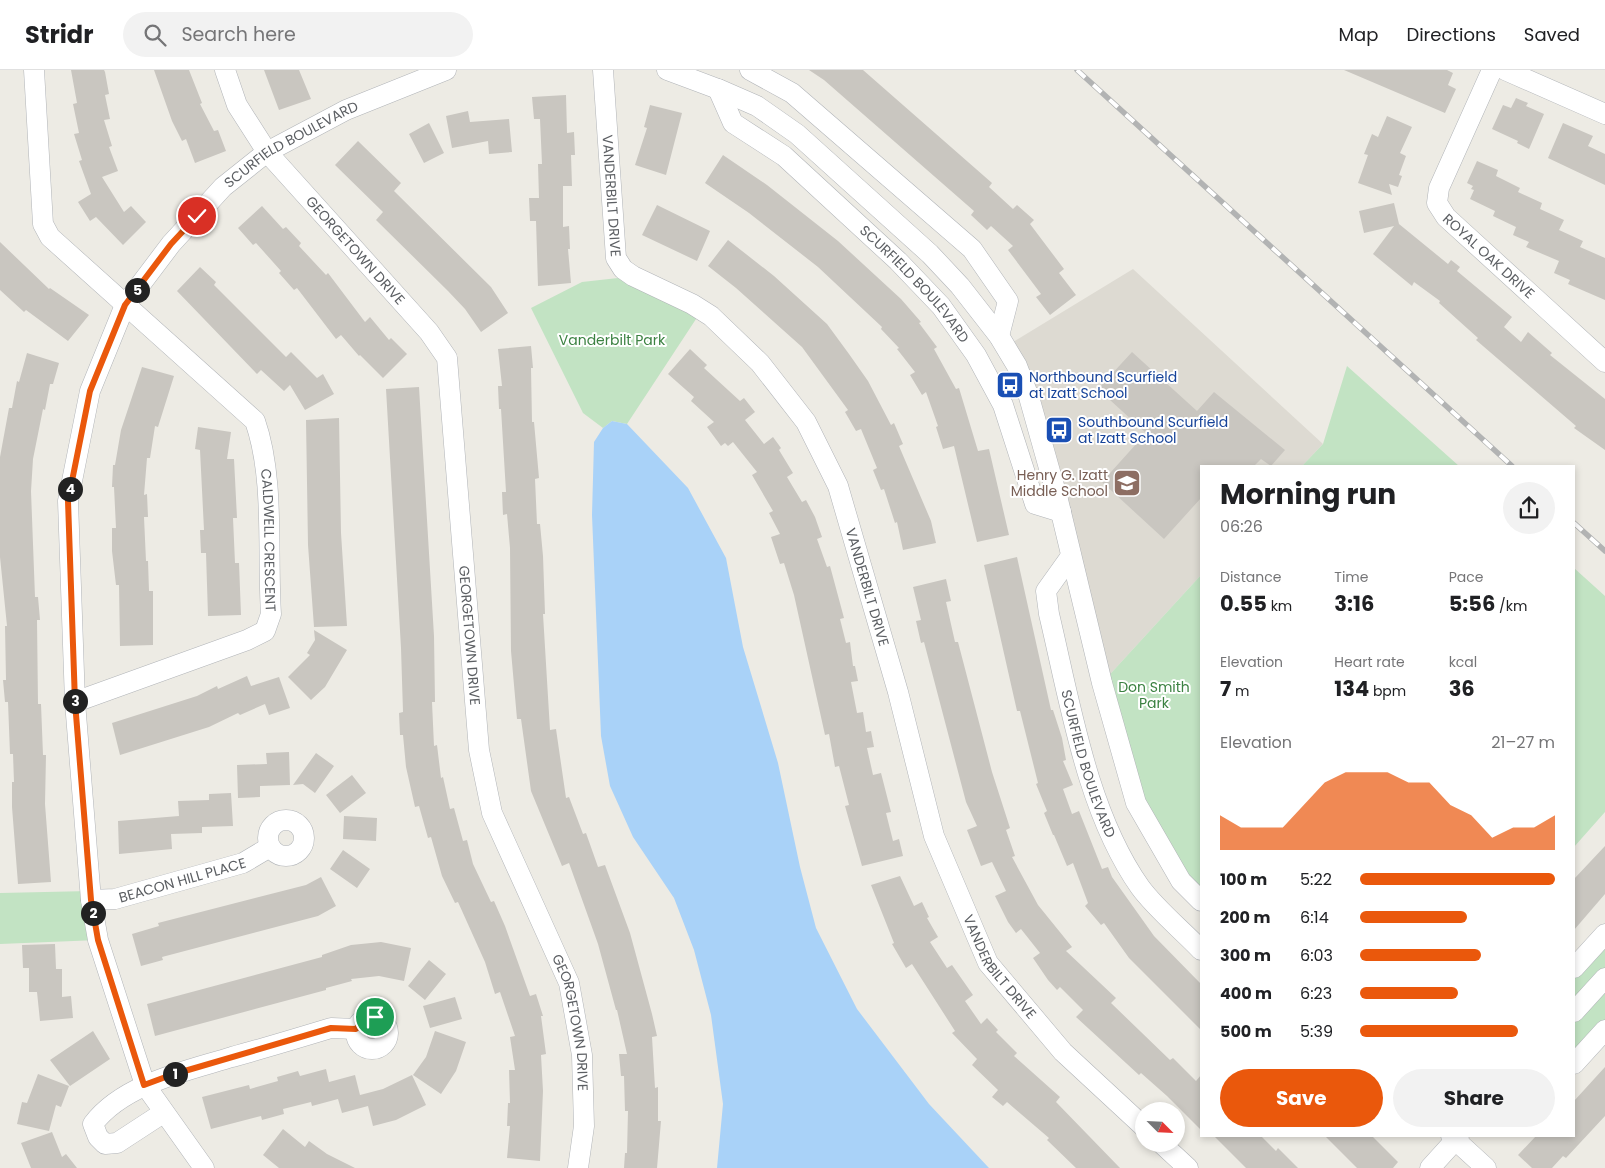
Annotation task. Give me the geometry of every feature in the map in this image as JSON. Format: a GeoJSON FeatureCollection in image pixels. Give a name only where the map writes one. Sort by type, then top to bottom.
{"type":"FeatureCollection","features":[{"type":"Feature","properties":{"kind":"street","name":"CALDWELL CRESCENT"},"geometry":{"type":"LineString","coordinates":[[34,70],[43,224],[50,237],[255,421],[263,445],[266,471],[271,614],[265,631],[247,640],[75,702]]}},
{"type":"Feature","properties":{"kind":"street","name":"GEORGETOWN DRIVE"},"geometry":{"type":"LineString","coordinates":[[225,70],[238,105],[267,152],[429,332],[447,358],[479,750],[492,813],[569,983],[582,1055],[584,1126],[578,1168]]}},
{"type":"Feature","properties":{"kind":"street","name":"VANDERBILT DRIVE"},"geometry":{"type":"LineString","coordinates":[[603,70],[616,258],[622,269],[633,276],[692,304],[711,316],[760,363],[806,422],[838,486],[898,692],[934,836],[988,963],[1064,1052],[1135,1119]]}},
{"type":"Feature","properties":{"kind":"street","name":"SCURFIELD BOULEVARD"},"geometry":{"type":"LineString","coordinates":[[667,70],[697,74],[718,89],[757,106],[797,134],[930,254],[960,286],[998,336],[1014,362],[1029,397],[1061,512],[1102,683],[1136,803],[1181,881],[1200,900]]}},
{"type":"Feature","properties":{"kind":"street"},"geometry":{"type":"LineString","coordinates":[[750,70],[792,93],[972,249],[1008,301],[998,336]]}},
{"type":"Feature","properties":{"kind":"street","name":"ROYAL OAK DRIVE"},"geometry":{"type":"LineString","coordinates":[[1492,70],[1439,188],[1437,203],[1446,217],[1605,362]]}},
{"type":"Feature","properties":{"kind":"street"},"geometry":{"type":"LineString","coordinates":[[1505,70],[1605,114]]}},
{"type":"Feature","properties":{"kind":"street","name":"SCURFIELD BOULEVARD"},"geometry":{"type":"LineString","coordinates":[[204,1168],[144,1085],[98,940],[91,900],[75,702],[68,501],[90,391],[125,305],[171,244],[223,187],[267,152],[346,110],[434,72]]}},
{"type":"Feature","properties":{"kind":"street","name":"SCURFIELD BOULEVARD"},"geometry":{"type":"LineString","coordinates":[[718,89],[733,123],[784,156],[898,261],[941,306],[976,355],[1003,405],[1035,504],[1061,512]]}},
{"type":"Feature","properties":{"kind":"street","name":"SCURFIELD BOULEVARD"},"geometry":{"type":"LineString","coordinates":[[1071,556],[1046,591],[1048,614],[1092,788],[1112,838],[1141,887],[1200,949]]}},
{"type":"Feature","properties":{"kind":"street","name":"BEACON HILL PLACE"},"geometry":{"type":"LineString","coordinates":[[91,900],[115,900],[243,863],[270,848]]}},
{"type":"Feature","properties":{"kind":"street"},"geometry":{"type":"LineString","coordinates":[[1575,967],[1605,934]]}},
{"type":"Feature","properties":{"kind":"street"},"geometry":{"type":"LineString","coordinates":[[1575,1011],[1605,978]]}},
{"type":"Feature","properties":{"kind":"street"},"geometry":{"type":"LineString","coordinates":[[163,1113],[117,1143],[105,1144],[98,1137],[93,1124],[101,1113],[144,1085],[171,1075],[331,1028],[356,1029]]}},
{"type":"Feature","properties":{"kind":"street"},"geometry":{"type":"LineString","coordinates":[[1575,1063],[1605,1030]]}},
{"type":"Feature","properties":{"kind":"street"},"geometry":{"type":"LineString","coordinates":[[1430,1168],[1455,1137],[1486,1168]]}},
{"type":"Feature","properties":{"kind":"street"},"geometry":{"type":"LineString","coordinates":[[1171,1152],[1188,1168]]}},
{"type":"Feature","properties":{"kind":"shaded area","name":"Henry G. Izatt Middle School"},"geometry":{"type":"Polygon","coordinates":[[[1133,269],[1323,444],[1303,465],[1200,465],[1200,576],[1102,683],[1005,347],[1133,269]]]}},
{"type":"Feature","properties":{"kind":"green space","name":"Vanderbilt Park"},"geometry":{"type":"Polygon","coordinates":[[[618,278],[698,316],[627,424],[612,421],[603,428],[583,413],[531,308],[582,282],[618,278]]]}},
{"type":"Feature","properties":{"kind":"green space"},"geometry":{"type":"Polygon","coordinates":[[[1347,366],[1458,465],[1303,465],[1323,444],[1347,366]]]}},
{"type":"Feature","properties":{"kind":"green space"},"geometry":{"type":"Polygon","coordinates":[[[1575,569],[1605,596],[1605,812],[1575,846],[1575,569]]]}},
{"type":"Feature","properties":{"kind":"green space","name":"Don Smith Park"},"geometry":{"type":"Polygon","coordinates":[[[1200,576],[1200,899],[1136,803],[1102,683],[1200,576]]]}},
{"type":"Feature","properties":{"kind":"green space"},"geometry":{"type":"Polygon","coordinates":[[[90,891],[98,940],[0,944],[0,893],[90,891]]]}},
{"type":"Feature","properties":{"kind":"green space"},"geometry":{"type":"Polygon","coordinates":[[[1605,934],[1605,1030],[1575,1063],[1575,967],[1605,934]]]}},
{"type":"Feature","properties":{"kind":"water"},"geometry":{"type":"Polygon","coordinates":[[[612,421],[627,424],[688,488],[726,558],[743,647],[778,763],[800,867],[816,928],[857,1009],[929,1104],[989,1168],[717,1168],[723,1104],[711,1015],[694,950],[674,898],[633,837],[610,786],[601,736],[592,515],[594,442],[603,428],[612,421]]]}},
{"type":"Feature","properties":{"kind":"building"},"geometry":{"type":"Polygon","coordinates":[[[71,70],[104,70],[105,72],[109,94],[105,95],[110,119],[104,120],[112,146],[109,147],[118,171],[102,177],[124,212],[131,206],[146,222],[123,245],[96,217],[90,221],[78,202],[91,194],[79,161],[82,160],[74,134],[79,133],[73,104],[77,103],[71,70]]]}},
{"type":"Feature","properties":{"kind":"building"},"geometry":{"type":"Polygon","coordinates":[[[154,70],[189,70],[202,103],[200,104],[214,131],[218,130],[226,151],[195,163],[186,139],[182,141],[172,121],[154,70]]]}},
{"type":"Feature","properties":{"kind":"building"},"geometry":{"type":"Polygon","coordinates":[[[264,70],[299,70],[311,99],[279,110],[264,70]]]}},
{"type":"Feature","properties":{"kind":"building"},"geometry":{"type":"Polygon","coordinates":[[[809,70],[863,70],[992,183],[989,187],[1013,209],[1017,205],[1034,220],[1030,224],[1064,269],[1059,273],[1076,295],[1050,315],[1036,297],[1041,294],[1008,250],[1013,246],[991,226],[987,230],[971,215],[974,211],[824,80],[809,70]]]}},
{"type":"Feature","properties":{"kind":"building"},"geometry":{"type":"Polygon","coordinates":[[[1344,70],[1447,70],[1453,73],[1448,85],[1456,89],[1445,113],[1344,70]]]}},
{"type":"Feature","properties":{"kind":"building"},"geometry":{"type":"Polygon","coordinates":[[[566,95],[567,133],[574,132],[575,155],[571,155],[572,186],[563,186],[563,227],[569,226],[570,249],[568,249],[571,283],[538,286],[536,221],[530,221],[529,198],[539,198],[538,164],[542,164],[540,119],[534,119],[532,97],[566,95]]]}},
{"type":"Feature","properties":{"kind":"building"},"geometry":{"type":"Polygon","coordinates":[[[1516,98],[1528,103],[1526,106],[1544,114],[1529,149],[1517,143],[1518,141],[1492,129],[1503,105],[1511,108],[1516,98]]]}},
{"type":"Feature","properties":{"kind":"building"},"geometry":{"type":"Polygon","coordinates":[[[650,105],[682,113],[666,175],[635,165],[647,128],[644,127],[650,105]]]}},
{"type":"Feature","properties":{"kind":"building"},"geometry":{"type":"Polygon","coordinates":[[[468,111],[470,122],[509,119],[512,152],[489,154],[488,141],[452,148],[446,116],[468,111]]]}},
{"type":"Feature","properties":{"kind":"building"},"geometry":{"type":"Polygon","coordinates":[[[1387,116],[1412,127],[1400,153],[1406,156],[1399,175],[1402,176],[1398,187],[1389,184],[1392,195],[1358,183],[1368,155],[1364,154],[1372,134],[1378,137],[1387,116]]]}},
{"type":"Feature","properties":{"kind":"building"},"geometry":{"type":"Polygon","coordinates":[[[429,123],[444,153],[424,163],[409,134],[429,123]]]}},
{"type":"Feature","properties":{"kind":"building"},"geometry":{"type":"Polygon","coordinates":[[[1563,123],[1593,136],[1588,146],[1605,154],[1605,185],[1548,158],[1563,123]]]}},
{"type":"Feature","properties":{"kind":"building"},"geometry":{"type":"Polygon","coordinates":[[[358,141],[401,183],[394,191],[491,287],[508,313],[481,332],[465,309],[376,220],[383,212],[335,165],[358,141]]]}},
{"type":"Feature","properties":{"kind":"building"},"geometry":{"type":"Polygon","coordinates":[[[723,155],[767,185],[838,241],[901,299],[921,322],[919,323],[937,347],[934,349],[956,389],[959,388],[978,451],[989,449],[1009,535],[977,542],[954,446],[943,449],[936,427],[938,426],[926,392],[922,395],[910,375],[915,372],[897,349],[899,348],[881,329],[882,327],[818,267],[749,213],[705,183],[723,155]]]}},
{"type":"Feature","properties":{"kind":"building"},"geometry":{"type":"Polygon","coordinates":[[[1477,161],[1498,170],[1496,176],[1520,188],[1518,192],[1542,203],[1540,209],[1564,220],[1559,230],[1583,241],[1580,247],[1605,258],[1605,300],[1568,284],[1570,280],[1554,273],[1559,261],[1526,247],[1529,242],[1513,235],[1516,227],[1493,216],[1495,211],[1470,199],[1474,190],[1471,189],[1473,186],[1467,183],[1477,161]]]}},
{"type":"Feature","properties":{"kind":"building"},"geometry":{"type":"Polygon","coordinates":[[[1394,203],[1399,224],[1448,264],[1451,260],[1460,267],[1457,271],[1512,317],[1504,327],[1521,342],[1528,332],[1552,353],[1550,355],[1605,399],[1605,450],[1574,428],[1576,426],[1476,340],[1478,338],[1439,303],[1440,301],[1414,282],[1412,286],[1373,254],[1394,226],[1364,233],[1359,211],[1394,203]]]}},
{"type":"Feature","properties":{"kind":"building"},"geometry":{"type":"Polygon","coordinates":[[[657,205],[710,231],[697,261],[642,235],[657,205]]]}},
{"type":"Feature","properties":{"kind":"building"},"geometry":{"type":"Polygon","coordinates":[[[262,206],[283,229],[286,227],[301,243],[299,246],[326,275],[328,273],[365,322],[370,317],[389,340],[391,338],[407,354],[383,378],[359,356],[341,335],[336,339],[297,288],[294,290],[279,273],[281,271],[256,243],[253,245],[238,228],[262,206]]]}},
{"type":"Feature","properties":{"kind":"building"},"geometry":{"type":"Polygon","coordinates":[[[728,240],[774,276],[827,324],[868,381],[891,425],[894,423],[903,444],[899,446],[931,521],[936,543],[903,550],[897,522],[895,523],[884,489],[881,490],[873,470],[877,468],[861,429],[856,431],[845,412],[848,410],[802,347],[736,288],[708,266],[728,240]]]}},
{"type":"Feature","properties":{"kind":"building"},"geometry":{"type":"Polygon","coordinates":[[[0,242],[49,289],[89,315],[68,341],[26,310],[24,312],[0,290],[0,242]]]}},
{"type":"Feature","properties":{"kind":"building"},"geometry":{"type":"Polygon","coordinates":[[[200,267],[216,282],[214,285],[286,357],[291,352],[317,378],[323,374],[334,394],[305,410],[290,385],[284,391],[261,370],[257,374],[177,291],[200,267]]]}},
{"type":"Feature","properties":{"kind":"building"},"geometry":{"type":"Polygon","coordinates":[[[531,346],[533,368],[531,368],[532,422],[534,422],[539,478],[535,479],[537,524],[540,524],[543,556],[545,614],[543,614],[550,730],[556,729],[566,798],[569,797],[583,834],[586,833],[598,867],[605,865],[630,933],[652,1014],[657,1036],[652,1037],[655,1088],[658,1087],[658,1121],[661,1121],[657,1168],[624,1168],[625,1153],[627,1153],[628,1111],[625,1111],[624,1076],[621,1076],[619,1054],[627,1054],[617,1010],[598,944],[569,863],[562,866],[531,791],[521,719],[517,719],[511,651],[510,548],[507,514],[503,515],[502,492],[506,492],[501,409],[499,409],[498,386],[502,386],[498,349],[531,346]]]}},
{"type":"Feature","properties":{"kind":"building"},"geometry":{"type":"Polygon","coordinates":[[[690,349],[707,365],[704,368],[740,401],[744,398],[755,412],[745,420],[764,444],[773,437],[781,448],[779,450],[793,473],[787,477],[802,502],[806,500],[815,517],[822,537],[817,539],[827,567],[830,566],[844,618],[840,619],[846,643],[850,642],[853,666],[855,666],[858,681],[851,682],[857,713],[863,712],[866,732],[871,731],[874,747],[867,748],[873,775],[881,773],[891,812],[886,813],[893,841],[899,839],[903,856],[862,866],[845,806],[849,805],[839,766],[835,767],[829,734],[825,735],[794,595],[784,563],[780,564],[771,537],[780,534],[769,513],[773,511],[752,475],[757,472],[733,442],[728,446],[725,443],[721,446],[707,427],[714,422],[691,401],[694,397],[668,374],[690,349]]]}},
{"type":"Feature","properties":{"kind":"building","name":"Henry G. Izatt Middle School"},"geometry":{"type":"Polygon","coordinates":[[[1132,352],[1197,411],[1214,392],[1285,450],[1272,465],[1261,459],[1255,465],[1200,465],[1200,499],[1164,539],[1102,482],[1146,433],[1098,389],[1132,352]]]}},
{"type":"Feature","properties":{"kind":"building"},"geometry":{"type":"Polygon","coordinates":[[[27,353],[59,363],[53,384],[50,384],[45,410],[43,409],[33,459],[31,491],[35,597],[38,597],[40,620],[37,620],[38,704],[41,704],[43,755],[46,755],[45,804],[51,882],[18,884],[12,807],[12,782],[14,782],[13,754],[10,754],[8,702],[5,702],[3,680],[6,680],[5,626],[7,626],[0,557],[0,457],[9,408],[12,408],[17,381],[19,382],[27,353]]]}},
{"type":"Feature","properties":{"kind":"building"},"geometry":{"type":"Polygon","coordinates":[[[142,367],[174,376],[158,427],[155,426],[150,458],[147,458],[144,495],[147,494],[148,517],[144,517],[146,561],[148,561],[149,591],[153,591],[153,645],[120,646],[119,585],[116,585],[112,551],[112,528],[116,528],[114,487],[112,487],[113,465],[115,465],[121,430],[142,367]]]}},
{"type":"Feature","properties":{"kind":"building"},"geometry":{"type":"Polygon","coordinates":[[[419,387],[434,636],[435,702],[432,702],[434,746],[437,745],[441,778],[443,777],[450,809],[454,808],[463,841],[467,840],[473,864],[491,902],[494,901],[505,926],[530,996],[536,994],[543,1016],[541,1016],[546,1054],[541,1055],[543,1091],[540,1161],[507,1158],[510,1126],[507,1126],[508,1103],[510,1103],[509,1070],[515,1070],[510,1037],[515,1036],[500,992],[495,994],[485,962],[458,902],[455,903],[442,876],[431,837],[428,838],[419,806],[415,807],[406,767],[403,735],[400,735],[399,713],[403,712],[401,648],[386,389],[419,387]]]}},
{"type":"Feature","properties":{"kind":"building"},"geometry":{"type":"Polygon","coordinates":[[[339,418],[341,533],[347,626],[314,627],[308,545],[306,420],[339,418]]]}},
{"type":"Feature","properties":{"kind":"building"},"geometry":{"type":"Polygon","coordinates":[[[198,427],[231,432],[227,459],[234,459],[237,518],[233,518],[235,563],[239,563],[241,615],[208,616],[206,553],[201,553],[200,530],[204,530],[200,450],[195,449],[198,427]]]}},
{"type":"Feature","properties":{"kind":"building"},"geometry":{"type":"Polygon","coordinates":[[[1017,557],[1051,710],[1053,710],[1062,738],[1066,760],[1063,761],[1073,785],[1063,789],[1072,814],[1079,811],[1102,869],[1108,867],[1112,877],[1154,936],[1200,983],[1200,1029],[1129,958],[1104,923],[1101,925],[1085,906],[1088,903],[1073,863],[1067,866],[1044,813],[1047,811],[1036,784],[1038,783],[1020,711],[1017,711],[984,565],[1017,557]]]}},
{"type":"Feature","properties":{"kind":"building"},"geometry":{"type":"Polygon","coordinates":[[[946,579],[951,601],[946,602],[955,642],[958,642],[992,772],[1010,828],[1006,830],[1015,856],[1012,857],[1038,905],[1072,947],[1066,951],[1116,998],[1111,1003],[1170,1060],[1173,1058],[1196,1081],[1200,1076],[1200,1129],[1185,1114],[1185,1102],[1173,1102],[1141,1073],[1139,1075],[1076,1017],[1083,1010],[1060,987],[1057,990],[1048,980],[1033,958],[1040,953],[1021,929],[1016,933],[1008,922],[995,896],[1006,891],[992,862],[981,866],[967,830],[977,826],[966,802],[924,642],[921,643],[916,621],[921,620],[913,587],[946,579]]]}},
{"type":"Feature","properties":{"kind":"building"},"geometry":{"type":"Polygon","coordinates":[[[314,630],[347,650],[325,687],[311,700],[288,677],[310,655],[307,653],[315,640],[314,630]]]}},
{"type":"Feature","properties":{"kind":"building"},"geometry":{"type":"Polygon","coordinates":[[[247,676],[251,686],[279,677],[290,708],[269,715],[265,704],[240,715],[238,713],[209,727],[120,755],[112,723],[197,696],[217,686],[218,689],[247,676]]]}},
{"type":"Feature","properties":{"kind":"building"},"geometry":{"type":"Polygon","coordinates":[[[289,752],[290,785],[260,786],[260,797],[238,798],[237,765],[267,764],[266,753],[289,752]]]}},
{"type":"Feature","properties":{"kind":"building"},"geometry":{"type":"Polygon","coordinates":[[[316,753],[334,766],[315,793],[303,784],[293,785],[316,753]]]}},
{"type":"Feature","properties":{"kind":"building"},"geometry":{"type":"Polygon","coordinates":[[[352,775],[366,793],[340,813],[326,795],[352,775]]]}},
{"type":"Feature","properties":{"kind":"building"},"geometry":{"type":"Polygon","coordinates":[[[231,793],[233,826],[202,827],[202,833],[171,834],[172,849],[119,854],[118,821],[179,816],[178,801],[209,800],[209,794],[231,793]]]}},
{"type":"Feature","properties":{"kind":"building"},"geometry":{"type":"Polygon","coordinates":[[[344,816],[377,818],[376,841],[343,839],[344,816]]]}},
{"type":"Feature","properties":{"kind":"building"},"geometry":{"type":"Polygon","coordinates":[[[1605,846],[1605,894],[1575,929],[1575,878],[1605,846]]]}},
{"type":"Feature","properties":{"kind":"building"},"geometry":{"type":"Polygon","coordinates":[[[343,850],[370,869],[357,888],[330,869],[343,850]]]}},
{"type":"Feature","properties":{"kind":"building"},"geometry":{"type":"Polygon","coordinates":[[[900,876],[914,906],[922,902],[929,917],[927,918],[938,937],[930,942],[947,968],[952,965],[973,995],[965,1001],[981,1024],[987,1018],[998,1030],[996,1032],[1017,1053],[1014,1056],[1060,1097],[1056,1102],[1120,1168],[1076,1168],[1047,1140],[1049,1138],[1007,1102],[1003,1106],[992,1097],[998,1090],[972,1065],[977,1059],[952,1033],[955,1031],[912,964],[906,968],[892,944],[894,943],[871,885],[900,876]]]}},
{"type":"Feature","properties":{"kind":"building"},"geometry":{"type":"Polygon","coordinates":[[[321,877],[336,906],[318,916],[162,957],[163,960],[141,966],[132,934],[159,926],[158,923],[306,885],[321,877]]]}},
{"type":"Feature","properties":{"kind":"building"},"geometry":{"type":"Polygon","coordinates":[[[381,942],[411,948],[404,981],[379,976],[351,979],[352,981],[326,988],[326,990],[155,1036],[147,1004],[322,957],[322,955],[351,945],[381,942]]]}},
{"type":"Feature","properties":{"kind":"building"},"geometry":{"type":"Polygon","coordinates":[[[55,944],[56,969],[62,969],[62,997],[71,996],[73,1018],[40,1021],[37,992],[29,992],[29,968],[23,968],[22,945],[55,944]]]}},
{"type":"Feature","properties":{"kind":"building"},"geometry":{"type":"Polygon","coordinates":[[[429,960],[446,974],[425,1000],[408,986],[429,960]]]}},
{"type":"Feature","properties":{"kind":"building"},"geometry":{"type":"Polygon","coordinates":[[[455,997],[462,1019],[430,1028],[423,1006],[455,997]]]}},
{"type":"Feature","properties":{"kind":"building"},"geometry":{"type":"Polygon","coordinates":[[[93,1031],[110,1059],[70,1086],[50,1060],[93,1031]]]}},
{"type":"Feature","properties":{"kind":"building"},"geometry":{"type":"Polygon","coordinates":[[[435,1031],[466,1042],[456,1071],[441,1094],[413,1075],[426,1057],[435,1031]]]}},
{"type":"Feature","properties":{"kind":"building"},"geometry":{"type":"Polygon","coordinates":[[[1605,1067],[1605,1116],[1566,1158],[1563,1156],[1552,1168],[1532,1168],[1518,1155],[1535,1137],[1575,1137],[1575,1100],[1605,1067]]]}},
{"type":"Feature","properties":{"kind":"building"},"geometry":{"type":"Polygon","coordinates":[[[326,1069],[329,1082],[355,1075],[360,1095],[383,1089],[412,1075],[426,1105],[396,1120],[373,1126],[368,1106],[342,1113],[338,1099],[312,1106],[311,1102],[283,1109],[284,1114],[262,1120],[261,1116],[211,1129],[202,1097],[249,1085],[250,1089],[278,1081],[277,1077],[298,1071],[300,1076],[326,1069]]]}},
{"type":"Feature","properties":{"kind":"building"},"geometry":{"type":"Polygon","coordinates":[[[38,1074],[69,1086],[61,1107],[56,1105],[49,1131],[17,1124],[22,1102],[27,1103],[38,1074]]]}},
{"type":"Feature","properties":{"kind":"building"},"geometry":{"type":"Polygon","coordinates":[[[283,1129],[305,1147],[309,1141],[327,1154],[355,1168],[279,1168],[263,1155],[283,1129]]]}},
{"type":"Feature","properties":{"kind":"building"},"geometry":{"type":"Polygon","coordinates":[[[52,1132],[62,1157],[66,1154],[77,1168],[31,1168],[21,1143],[52,1132]]]}},
{"type":"Feature","properties":{"kind":"building"},"geometry":{"type":"Polygon","coordinates":[[[1215,1137],[1262,1137],[1276,1151],[1278,1148],[1298,1168],[1246,1168],[1215,1137]]]}},
{"type":"Feature","properties":{"kind":"building"},"geometry":{"type":"Polygon","coordinates":[[[1326,1137],[1373,1137],[1398,1162],[1393,1168],[1357,1168],[1326,1137]]]}},
{"type":"Feature","properties":{"kind":"railway"},"geometry":{"type":"LineString","coordinates":[[1077,70],[1511,465]]}},
{"type":"Feature","properties":{"kind":"railway"},"geometry":{"type":"LineString","coordinates":[[1575,524],[1605,551]]}},
{"type":"Feature","properties":{"kind":"place","name":"Northbound Scurfield at Izatt School"},"geometry":{"type":"Point","coordinates":[1010,385]}},
{"type":"Feature","properties":{"kind":"place","name":"Southbound Scurfield at Izatt School"},"geometry":{"type":"Point","coordinates":[1059,430]}},
{"type":"Feature","properties":{"kind":"place","name":"Henry G. Izatt Middle School"},"geometry":{"type":"Point","coordinates":[1127,483]}},
{"type":"Feature","properties":{"kind":"route"},"geometry":{"type":"LineString","coordinates":[[197,216],[171,244],[125,305],[90,391],[68,501],[75,702],[91,900],[98,940],[144,1085],[171,1075],[331,1028],[356,1029],[363,1020],[375,1017]]}}]}
